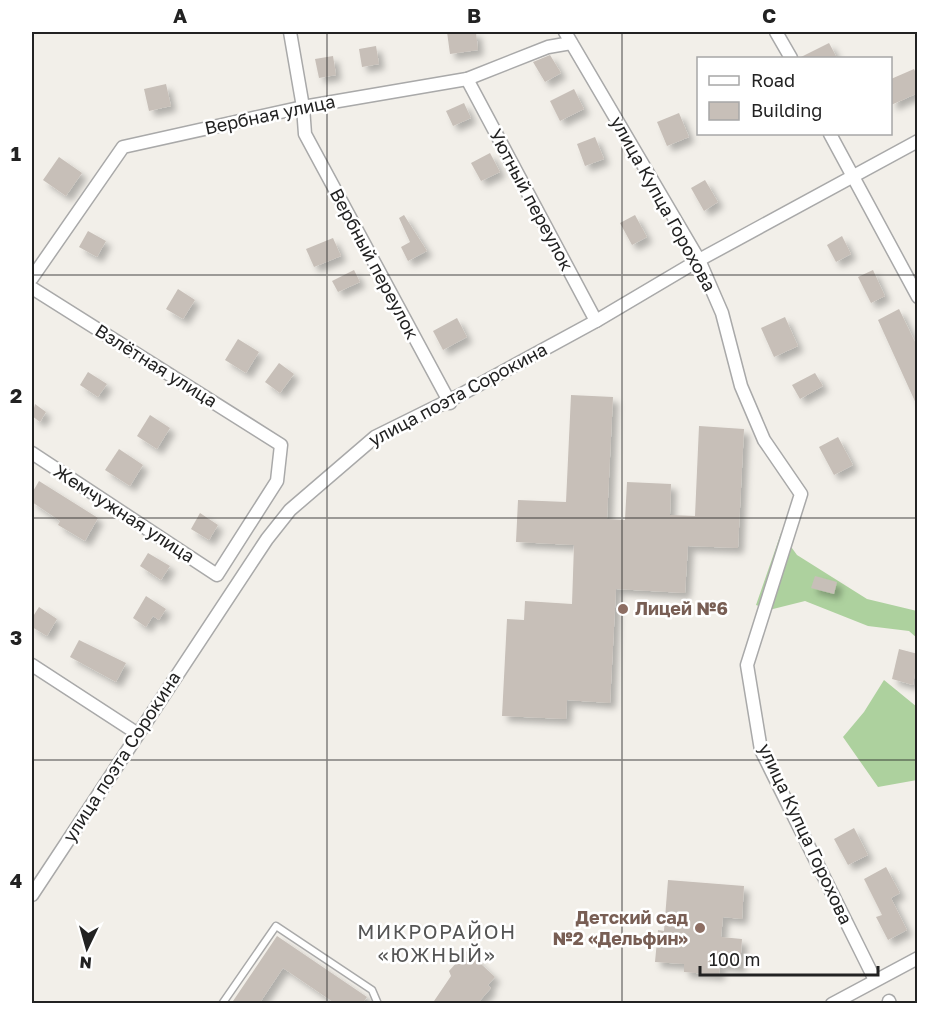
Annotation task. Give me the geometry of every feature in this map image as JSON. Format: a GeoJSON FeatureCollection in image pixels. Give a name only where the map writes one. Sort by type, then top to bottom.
{"type":"FeatureCollection","features":[{"type":"Feature","properties":{"kind":"street"},"geometry":{"type":"LineString","coordinates":[[290,32],[303,107]]}},
{"type":"Feature","properties":{"kind":"street"},"geometry":{"type":"LineString","coordinates":[[776,32],[789,57]]}},
{"type":"Feature","properties":{"kind":"street","name":"Вербная улица"},"geometry":{"type":"LineString","coordinates":[[32,278],[123,147],[303,107],[467,79],[568,37]]}},
{"type":"Feature","properties":{"kind":"street","name":"улица Купца Горохова"},"geometry":{"type":"LineString","coordinates":[[568,37],[699,260],[723,313],[741,386],[759,429],[801,494],[747,665],[761,750],[875,980]]}},
{"type":"Feature","properties":{"kind":"street","name":"Уютный переулок"},"geometry":{"type":"LineString","coordinates":[[467,79],[596,321]]}},
{"type":"Feature","properties":{"kind":"street","name":"Вербный переулок"},"geometry":{"type":"LineString","coordinates":[[303,107],[305,134],[448,405],[460,395]]}},
{"type":"Feature","properties":{"kind":"street"},"geometry":{"type":"LineString","coordinates":[[831,135],[918,297]]}},
{"type":"Feature","properties":{"kind":"street","name":"улица поэта Сорокина"},"geometry":{"type":"LineString","coordinates":[[34,887],[267,539],[290,510],[375,437],[460,395],[596,321],[699,260],[918,141]]}},
{"type":"Feature","properties":{"kind":"street","name":"Взлётная улица"},"geometry":{"type":"LineString","coordinates":[[32,288],[281,445],[278,481],[217,576]]}},
{"type":"Feature","properties":{"kind":"street","name":"Жемчужная улица"},"geometry":{"type":"LineString","coordinates":[[32,453],[217,576]]}},
{"type":"Feature","properties":{"kind":"street"},"geometry":{"type":"LineString","coordinates":[[32,665],[138,734]]}},
{"type":"Feature","properties":{"kind":"street"},"geometry":{"type":"LineString","coordinates":[[832,1004],[918,958]]}},
{"type":"Feature","properties":{"kind":"lane"},"geometry":{"type":"LineString","coordinates":[[222,1004],[276,926],[372,990],[378,1004]]}},
{"type":"Feature","properties":{"kind":"green space"},"geometry":{"type":"Polygon","coordinates":[[[781,533],[797,555],[867,599],[917,611],[917,638],[909,631],[868,626],[805,601],[769,610],[756,605],[781,533]]]}},
{"type":"Feature","properties":{"kind":"green space"},"geometry":{"type":"Polygon","coordinates":[[[884,680],[917,707],[917,780],[878,787],[843,737],[864,712],[884,680]]]}},
{"type":"Feature","properties":{"kind":"building"},"geometry":{"type":"Polygon","coordinates":[[[447,32],[476,32],[478,50],[450,54],[447,32]]]}},
{"type":"Feature","properties":{"kind":"building"},"geometry":{"type":"Polygon","coordinates":[[[829,43],[836,57],[801,57],[829,43]]]}},
{"type":"Feature","properties":{"kind":"building"},"geometry":{"type":"Polygon","coordinates":[[[376,46],[379,64],[362,67],[359,49],[376,46]]]}},
{"type":"Feature","properties":{"kind":"building"},"geometry":{"type":"Polygon","coordinates":[[[550,55],[561,73],[545,82],[533,62],[550,55]]]}},
{"type":"Feature","properties":{"kind":"building"},"geometry":{"type":"Polygon","coordinates":[[[333,56],[336,75],[319,78],[315,59],[333,56]]]}},
{"type":"Feature","properties":{"kind":"building"},"geometry":{"type":"Polygon","coordinates":[[[914,69],[918,77],[918,93],[892,105],[892,79],[914,69]]]}},
{"type":"Feature","properties":{"kind":"building"},"geometry":{"type":"Polygon","coordinates":[[[166,84],[171,106],[149,111],[144,89],[166,84]]]}},
{"type":"Feature","properties":{"kind":"building"},"geometry":{"type":"Polygon","coordinates":[[[574,89],[584,109],[560,121],[550,101],[574,89]]]}},
{"type":"Feature","properties":{"kind":"building"},"geometry":{"type":"Polygon","coordinates":[[[464,103],[471,118],[453,126],[446,111],[464,103]]]}},
{"type":"Feature","properties":{"kind":"building"},"geometry":{"type":"Polygon","coordinates":[[[679,113],[689,137],[667,146],[657,122],[679,113]]]}},
{"type":"Feature","properties":{"kind":"building"},"geometry":{"type":"Polygon","coordinates":[[[595,137],[604,159],[585,166],[577,144],[595,137]]]}},
{"type":"Feature","properties":{"kind":"building"},"geometry":{"type":"Polygon","coordinates":[[[490,153],[500,172],[481,181],[471,163],[490,153]]]}},
{"type":"Feature","properties":{"kind":"building"},"geometry":{"type":"Polygon","coordinates":[[[59,157],[82,173],[66,196],[43,180],[59,157]]]}},
{"type":"Feature","properties":{"kind":"building"},"geometry":{"type":"Polygon","coordinates":[[[705,180],[718,202],[704,211],[691,188],[705,180]]]}},
{"type":"Feature","properties":{"kind":"building"},"geometry":{"type":"Polygon","coordinates":[[[404,215],[427,251],[408,261],[401,247],[410,242],[399,218],[404,215]]]}},
{"type":"Feature","properties":{"kind":"building"},"geometry":{"type":"Polygon","coordinates":[[[635,215],[647,237],[632,245],[620,223],[635,215]]]}},
{"type":"Feature","properties":{"kind":"building"},"geometry":{"type":"Polygon","coordinates":[[[88,231],[106,241],[97,257],[79,247],[88,231]]]}},
{"type":"Feature","properties":{"kind":"building"},"geometry":{"type":"Polygon","coordinates":[[[842,236],[851,254],[836,262],[827,245],[842,236]]]}},
{"type":"Feature","properties":{"kind":"building"},"geometry":{"type":"Polygon","coordinates":[[[333,238],[341,256],[314,267],[306,249],[333,238]]]}},
{"type":"Feature","properties":{"kind":"building"},"geometry":{"type":"Polygon","coordinates":[[[354,270],[360,282],[338,292],[332,281],[354,270]]]}},
{"type":"Feature","properties":{"kind":"building"},"geometry":{"type":"Polygon","coordinates":[[[873,270],[885,296],[871,303],[858,277],[873,270]]]}},
{"type":"Feature","properties":{"kind":"building"},"geometry":{"type":"Polygon","coordinates":[[[178,289],[195,300],[183,319],[166,309],[178,289]]]}},
{"type":"Feature","properties":{"kind":"building"},"geometry":{"type":"Polygon","coordinates":[[[899,309],[918,348],[918,408],[878,320],[899,309]]]}},
{"type":"Feature","properties":{"kind":"building"},"geometry":{"type":"Polygon","coordinates":[[[785,317],[798,346],[774,357],[761,328],[785,317]]]}},
{"type":"Feature","properties":{"kind":"building"},"geometry":{"type":"Polygon","coordinates":[[[457,318],[467,337],[443,350],[433,331],[457,318]]]}},
{"type":"Feature","properties":{"kind":"building"},"geometry":{"type":"Polygon","coordinates":[[[238,339],[259,352],[246,373],[225,360],[238,339]]]}},
{"type":"Feature","properties":{"kind":"building"},"geometry":{"type":"Polygon","coordinates":[[[279,363],[294,374],[280,393],[265,382],[279,363]]]}},
{"type":"Feature","properties":{"kind":"building"},"geometry":{"type":"Polygon","coordinates":[[[88,372],[107,384],[98,397],[80,385],[88,372]]]}},
{"type":"Feature","properties":{"kind":"building"},"geometry":{"type":"Polygon","coordinates":[[[815,373],[823,386],[800,399],[792,385],[815,373]]]}},
{"type":"Feature","properties":{"kind":"building"},"geometry":{"type":"Polygon","coordinates":[[[571,395],[613,397],[607,519],[625,520],[627,482],[671,484],[670,515],[695,516],[699,426],[744,429],[738,548],[688,546],[685,593],[616,589],[610,703],[567,700],[566,719],[502,716],[507,619],[524,620],[525,601],[572,604],[574,545],[516,542],[518,500],[566,502],[571,395]]]}},
{"type":"Feature","properties":{"kind":"building"},"geometry":{"type":"Polygon","coordinates":[[[35,404],[46,412],[40,422],[32,416],[35,404]]]}},
{"type":"Feature","properties":{"kind":"building"},"geometry":{"type":"Polygon","coordinates":[[[150,415],[170,428],[157,449],[137,436],[150,415]]]}},
{"type":"Feature","properties":{"kind":"building"},"geometry":{"type":"Polygon","coordinates":[[[838,437],[853,465],[834,475],[819,447],[838,437]]]}},
{"type":"Feature","properties":{"kind":"building"},"geometry":{"type":"Polygon","coordinates":[[[119,449],[143,465],[130,486],[105,470],[119,449]]]}},
{"type":"Feature","properties":{"kind":"building"},"geometry":{"type":"Polygon","coordinates":[[[39,481],[98,518],[85,541],[58,525],[60,521],[32,502],[32,493],[39,481]]]}},
{"type":"Feature","properties":{"kind":"building"},"geometry":{"type":"Polygon","coordinates":[[[200,513],[218,525],[209,540],[191,529],[200,513]]]}},
{"type":"Feature","properties":{"kind":"building"},"geometry":{"type":"Polygon","coordinates":[[[148,553],[170,566],[161,580],[140,566],[148,553]]]}},
{"type":"Feature","properties":{"kind":"building"},"geometry":{"type":"Polygon","coordinates":[[[815,576],[837,582],[834,594],[811,588],[815,576]]]}},
{"type":"Feature","properties":{"kind":"building"},"geometry":{"type":"Polygon","coordinates":[[[146,596],[166,609],[159,620],[153,616],[146,627],[133,618],[146,596]]]}},
{"type":"Feature","properties":{"kind":"building"},"geometry":{"type":"Polygon","coordinates":[[[39,607],[57,619],[47,636],[32,627],[32,618],[39,607]]]}},
{"type":"Feature","properties":{"kind":"building"},"geometry":{"type":"Polygon","coordinates":[[[79,640],[126,663],[116,682],[70,657],[79,640]]]}},
{"type":"Feature","properties":{"kind":"building"},"geometry":{"type":"Polygon","coordinates":[[[899,649],[918,654],[913,685],[892,679],[899,649]]]}},
{"type":"Feature","properties":{"kind":"building"},"geometry":{"type":"Polygon","coordinates":[[[854,828],[868,855],[848,865],[834,839],[854,828]]]}},
{"type":"Feature","properties":{"kind":"building"},"geometry":{"type":"Polygon","coordinates":[[[886,867],[900,893],[891,898],[907,930],[888,940],[876,917],[882,915],[864,879],[886,867]]]}},
{"type":"Feature","properties":{"kind":"building"},"geometry":{"type":"Polygon","coordinates":[[[668,880],[744,886],[742,919],[723,917],[721,937],[742,939],[740,967],[720,965],[719,975],[684,972],[684,964],[655,962],[658,930],[664,931],[668,880]]]}},
{"type":"Feature","properties":{"kind":"building"},"geometry":{"type":"Polygon","coordinates":[[[277,936],[367,997],[362,1004],[336,1004],[283,968],[259,1004],[231,1004],[277,936]]]}},
{"type":"Feature","properties":{"kind":"building"},"geometry":{"type":"Polygon","coordinates":[[[467,951],[495,977],[488,985],[491,988],[477,1004],[432,1004],[451,976],[449,971],[467,951]]]}},
{"type":"Feature","properties":{"kind":"place","name":"Лицей №6"},"geometry":{"type":"Point","coordinates":[623,609]}},
{"type":"Feature","properties":{"kind":"place","name":"Детский сад №2 «Дельфин»"},"geometry":{"type":"Point","coordinates":[700,928]}},
{"type":"Feature","properties":{"kind":"district","name":"МИКРОРАЙОН «ЮЖНЫЙ»"},"geometry":{"type":"Point","coordinates":[437,944]}}]}
